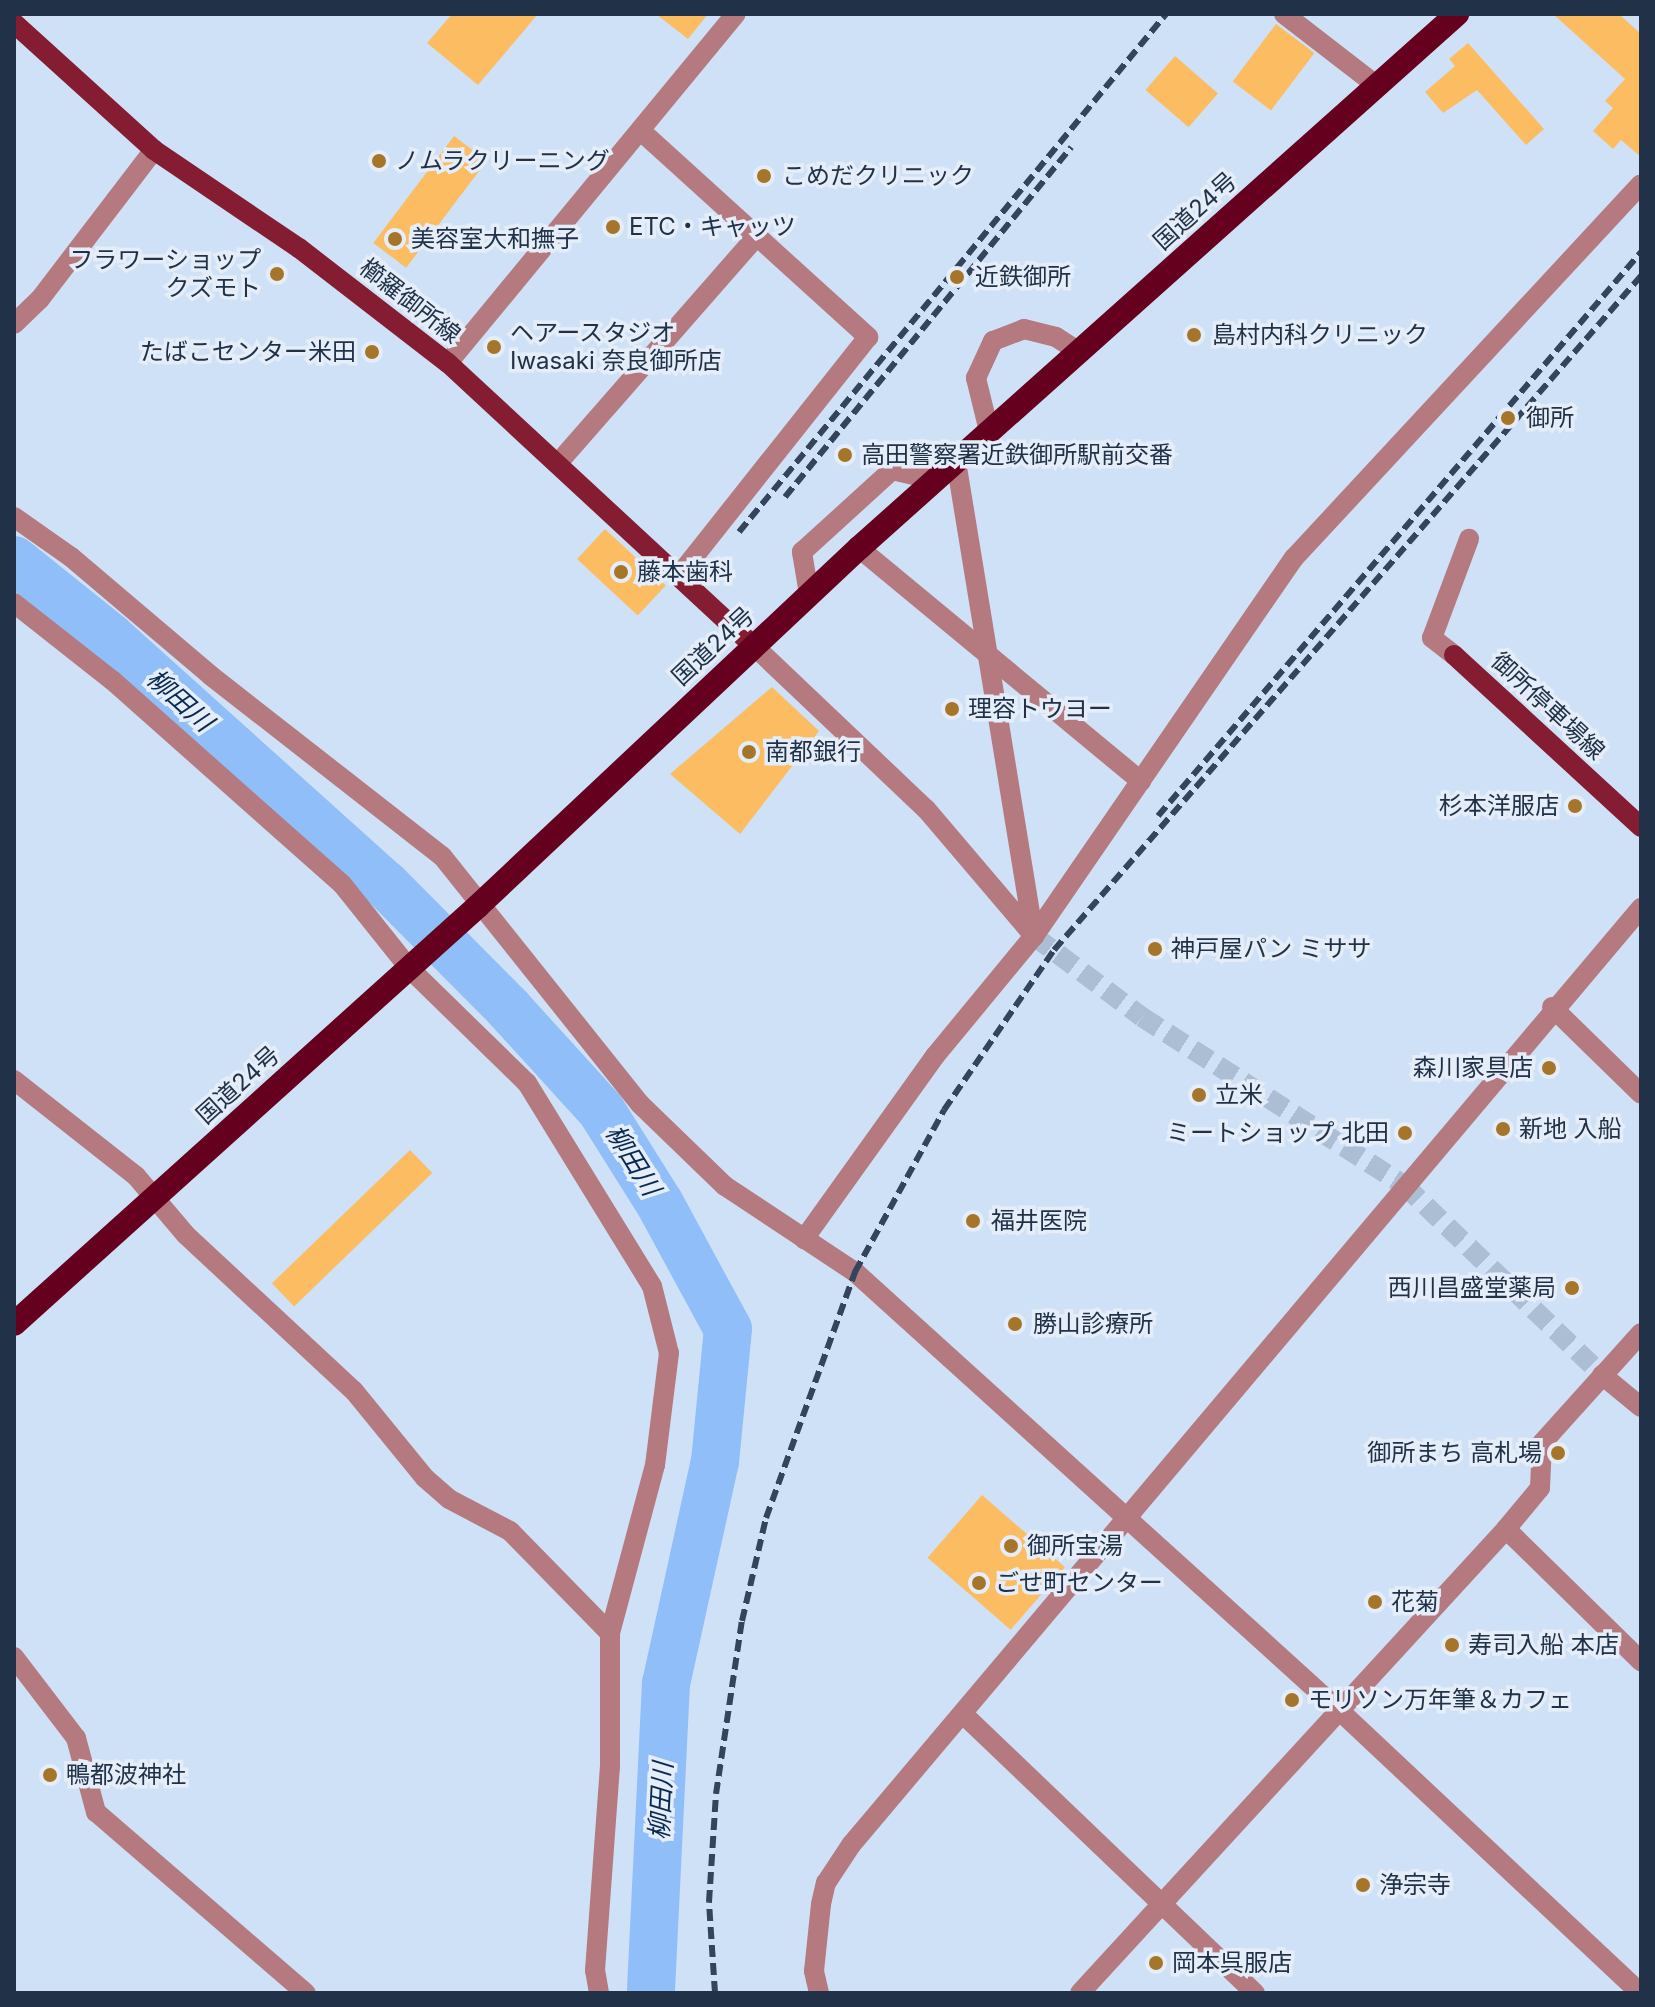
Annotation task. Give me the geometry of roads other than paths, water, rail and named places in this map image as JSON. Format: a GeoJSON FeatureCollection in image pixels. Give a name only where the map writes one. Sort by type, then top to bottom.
{"type":"FeatureCollection","features":[{"type":"Feature","properties":{"kind":"highway","name":"国道24号"},"geometry":{"type":"LineString","coordinates":[[14,1324],[470,912],[859,548],[1457,14]]}},
{"type":"Feature","properties":{"kind":"main road","name":"櫛羅御所線"},"geometry":{"type":"LineString","coordinates":[[14,23],[154,150],[299,248],[448,363],[559,462],[754,646]]}},
{"type":"Feature","properties":{"kind":"main road","name":"御所停車場線"},"geometry":{"type":"LineString","coordinates":[[1454,655],[1641,827]]}},
{"type":"Feature","properties":{"kind":"street"},"geometry":{"type":"LineString","coordinates":[[448,363],[736,14]]}},
{"type":"Feature","properties":{"kind":"street"},"geometry":{"type":"LineString","coordinates":[[1284,14],[1377,86]]}},
{"type":"Feature","properties":{"kind":"street"},"geometry":{"type":"LineString","coordinates":[[641,131],[868,337],[680,574]]}},
{"type":"Feature","properties":{"kind":"street"},"geometry":{"type":"LineString","coordinates":[[14,324],[40,299],[154,150]]}},
{"type":"Feature","properties":{"kind":"street"},"geometry":{"type":"LineString","coordinates":[[804,1239],[935,1056],[1034,936],[1294,558],[1641,184]]}},
{"type":"Feature","properties":{"kind":"street"},"geometry":{"type":"LineString","coordinates":[[559,462],[757,236]]}},
{"type":"Feature","properties":{"kind":"street"},"geometry":{"type":"LineString","coordinates":[[989,431],[976,378],[993,341],[1024,329],[1056,337],[1079,352]]}},
{"type":"Feature","properties":{"kind":"street"},"geometry":{"type":"LineString","coordinates":[[956,461],[1034,936]]}},
{"type":"Feature","properties":{"kind":"street"},"geometry":{"type":"LineString","coordinates":[[809,594],[802,552],[892,470],[935,480]]}},
{"type":"Feature","properties":{"kind":"street"},"geometry":{"type":"LineString","coordinates":[[14,517],[71,557],[210,675],[442,856],[470,912],[578,1022],[640,1104],[725,1186],[855,1272],[1125,1520],[1341,1712],[1640,1993]]}},
{"type":"Feature","properties":{"kind":"street"},"geometry":{"type":"LineString","coordinates":[[1454,655],[1432,638],[1469,539]]}},
{"type":"Feature","properties":{"kind":"street"},"geometry":{"type":"LineString","coordinates":[[859,548],[1141,781]]}},
{"type":"Feature","properties":{"kind":"street"},"geometry":{"type":"LineString","coordinates":[[14,603],[112,680],[342,884],[416,961],[527,1083],[652,1286],[669,1353],[655,1465],[610,1633],[610,1766],[595,1970],[599,1993]]}},
{"type":"Feature","properties":{"kind":"street"},"geometry":{"type":"LineString","coordinates":[[754,646],[926,809],[1034,936]]}},
{"type":"Feature","properties":{"kind":"street"},"geometry":{"type":"LineString","coordinates":[[819,1993],[814,1971],[818,1925],[830,1875],[1552,1007],[1641,908]]}},
{"type":"Feature","properties":{"kind":"street"},"geometry":{"type":"LineString","coordinates":[[1552,1007],[1641,1094]]}},
{"type":"Feature","properties":{"kind":"street"},"geometry":{"type":"LineString","coordinates":[[14,1080],[136,1176],[186,1235],[354,1391],[425,1478],[449,1499],[510,1531],[610,1633]]}},
{"type":"Feature","properties":{"kind":"street"},"geometry":{"type":"LineString","coordinates":[[1080,1993],[1506,1529],[1540,1488],[1542,1443],[1641,1333]]}},
{"type":"Feature","properties":{"kind":"street"},"geometry":{"type":"LineString","coordinates":[[1602,1375],[1641,1407]]}},
{"type":"Feature","properties":{"kind":"street"},"geometry":{"type":"LineString","coordinates":[[1506,1529],[1641,1661]]}},
{"type":"Feature","properties":{"kind":"street"},"geometry":{"type":"LineString","coordinates":[[14,1657],[76,1738],[96,1812],[306,1993]]}},
{"type":"Feature","properties":{"kind":"street"},"geometry":{"type":"LineString","coordinates":[[963,1714],[1255,1993]]}},
{"type":"Feature","properties":{"kind":"waterway","name":"柳田川"},"geometry":{"type":"LineString","coordinates":[[14,560],[109,636],[386,885],[509,1009],[601,1110],[660,1204],[728,1329],[715,1461],[666,1683],[651,1993]]}},
{"type":"Feature","properties":{"kind":"tunnel"},"geometry":{"type":"LineString","coordinates":[[1034,936],[1142,1017],[1404,1185],[1602,1375]]}},
{"type":"Feature","properties":{"kind":"railway"},"geometry":{"type":"LineString","coordinates":[[739,532],[1166,14]]}},
{"type":"Feature","properties":{"kind":"railway"},"geometry":{"type":"LineString","coordinates":[[785,497],[1071,147]]}},
{"type":"Feature","properties":{"kind":"railway"},"geometry":{"type":"LineString","coordinates":[[1158,816],[1641,252]]}},
{"type":"Feature","properties":{"kind":"railway"},"geometry":{"type":"LineString","coordinates":[[715,1993],[709,1902],[716,1794],[742,1621],[766,1518],[855,1272],[944,1110],[1054,950],[1641,276]]}},
{"type":"Feature","properties":{"kind":"place","name":"ノムラクリーニング"},"geometry":{"type":"Point","coordinates":[379,161]}},
{"type":"Feature","properties":{"kind":"place","name":"こめだクリニック"},"geometry":{"type":"Point","coordinates":[764,176]}},
{"type":"Feature","properties":{"kind":"place","name":"ETC・キャッツ"},"geometry":{"type":"Point","coordinates":[613,227]}},
{"type":"Feature","properties":{"kind":"place","name":"美容室大和撫子"},"geometry":{"type":"Point","coordinates":[395,239]}},
{"type":"Feature","properties":{"kind":"place","name":"フラワーショップ クズモト"},"geometry":{"type":"Point","coordinates":[277,274]}},
{"type":"Feature","properties":{"kind":"place","name":"近鉄御所"},"geometry":{"type":"Point","coordinates":[957,277]}},
{"type":"Feature","properties":{"kind":"place","name":"島村内科クリニック"},"geometry":{"type":"Point","coordinates":[1194,335]}},
{"type":"Feature","properties":{"kind":"place","name":"ヘアースタジオ Iwasaki 奈良御所店"},"geometry":{"type":"Point","coordinates":[494,347]}},
{"type":"Feature","properties":{"kind":"place","name":"たばこセンター米田"},"geometry":{"type":"Point","coordinates":[372,352]}},
{"type":"Feature","properties":{"kind":"place","name":"御所"},"geometry":{"type":"Point","coordinates":[1508,418]}},
{"type":"Feature","properties":{"kind":"place","name":"高田警察署近鉄御所駅前交番"},"geometry":{"type":"Point","coordinates":[845,455]}},
{"type":"Feature","properties":{"kind":"place","name":"藤本歯科"},"geometry":{"type":"Point","coordinates":[621,572]}},
{"type":"Feature","properties":{"kind":"place","name":"理容トウヨー"},"geometry":{"type":"Point","coordinates":[952,709]}},
{"type":"Feature","properties":{"kind":"place","name":"南都銀行"},"geometry":{"type":"Point","coordinates":[749,752]}},
{"type":"Feature","properties":{"kind":"place","name":"杉本洋服店"},"geometry":{"type":"Point","coordinates":[1575,806]}},
{"type":"Feature","properties":{"kind":"place","name":"神戸屋パン ミササ"},"geometry":{"type":"Point","coordinates":[1155,949]}},
{"type":"Feature","properties":{"kind":"place","name":"森川家具店"},"geometry":{"type":"Point","coordinates":[1549,1068]}},
{"type":"Feature","properties":{"kind":"place","name":"立米"},"geometry":{"type":"Point","coordinates":[1199,1095]}},
{"type":"Feature","properties":{"kind":"place","name":"新地 入船"},"geometry":{"type":"Point","coordinates":[1503,1129]}},
{"type":"Feature","properties":{"kind":"place","name":"ミートショップ 北田"},"geometry":{"type":"Point","coordinates":[1405,1133]}},
{"type":"Feature","properties":{"kind":"place","name":"福井医院"},"geometry":{"type":"Point","coordinates":[973,1221]}},
{"type":"Feature","properties":{"kind":"place","name":"西川昌盛堂薬局"},"geometry":{"type":"Point","coordinates":[1572,1288]}},
{"type":"Feature","properties":{"kind":"place","name":"勝山診療所"},"geometry":{"type":"Point","coordinates":[1015,1324]}},
{"type":"Feature","properties":{"kind":"place","name":"御所まち 高札場"},"geometry":{"type":"Point","coordinates":[1558,1453]}},
{"type":"Feature","properties":{"kind":"place","name":"御所宝湯"},"geometry":{"type":"Point","coordinates":[1011,1546]}},
{"type":"Feature","properties":{"kind":"place","name":"ごせ町センター"},"geometry":{"type":"Point","coordinates":[979,1583]}},
{"type":"Feature","properties":{"kind":"place","name":"花菊"},"geometry":{"type":"Point","coordinates":[1375,1602]}},
{"type":"Feature","properties":{"kind":"place","name":"寿司入船 本店"},"geometry":{"type":"Point","coordinates":[1452,1645]}},
{"type":"Feature","properties":{"kind":"place","name":"モリソン万年筆＆カフェ"},"geometry":{"type":"Point","coordinates":[1292,1700]}},
{"type":"Feature","properties":{"kind":"place","name":"鴨都波神社"},"geometry":{"type":"Point","coordinates":[50,1775]}},
{"type":"Feature","properties":{"kind":"place","name":"浄宗寺"},"geometry":{"type":"Point","coordinates":[1363,1885]}},
{"type":"Feature","properties":{"kind":"place","name":"岡本呉服店"},"geometry":{"type":"Point","coordinates":[1156,1963]}}]}
